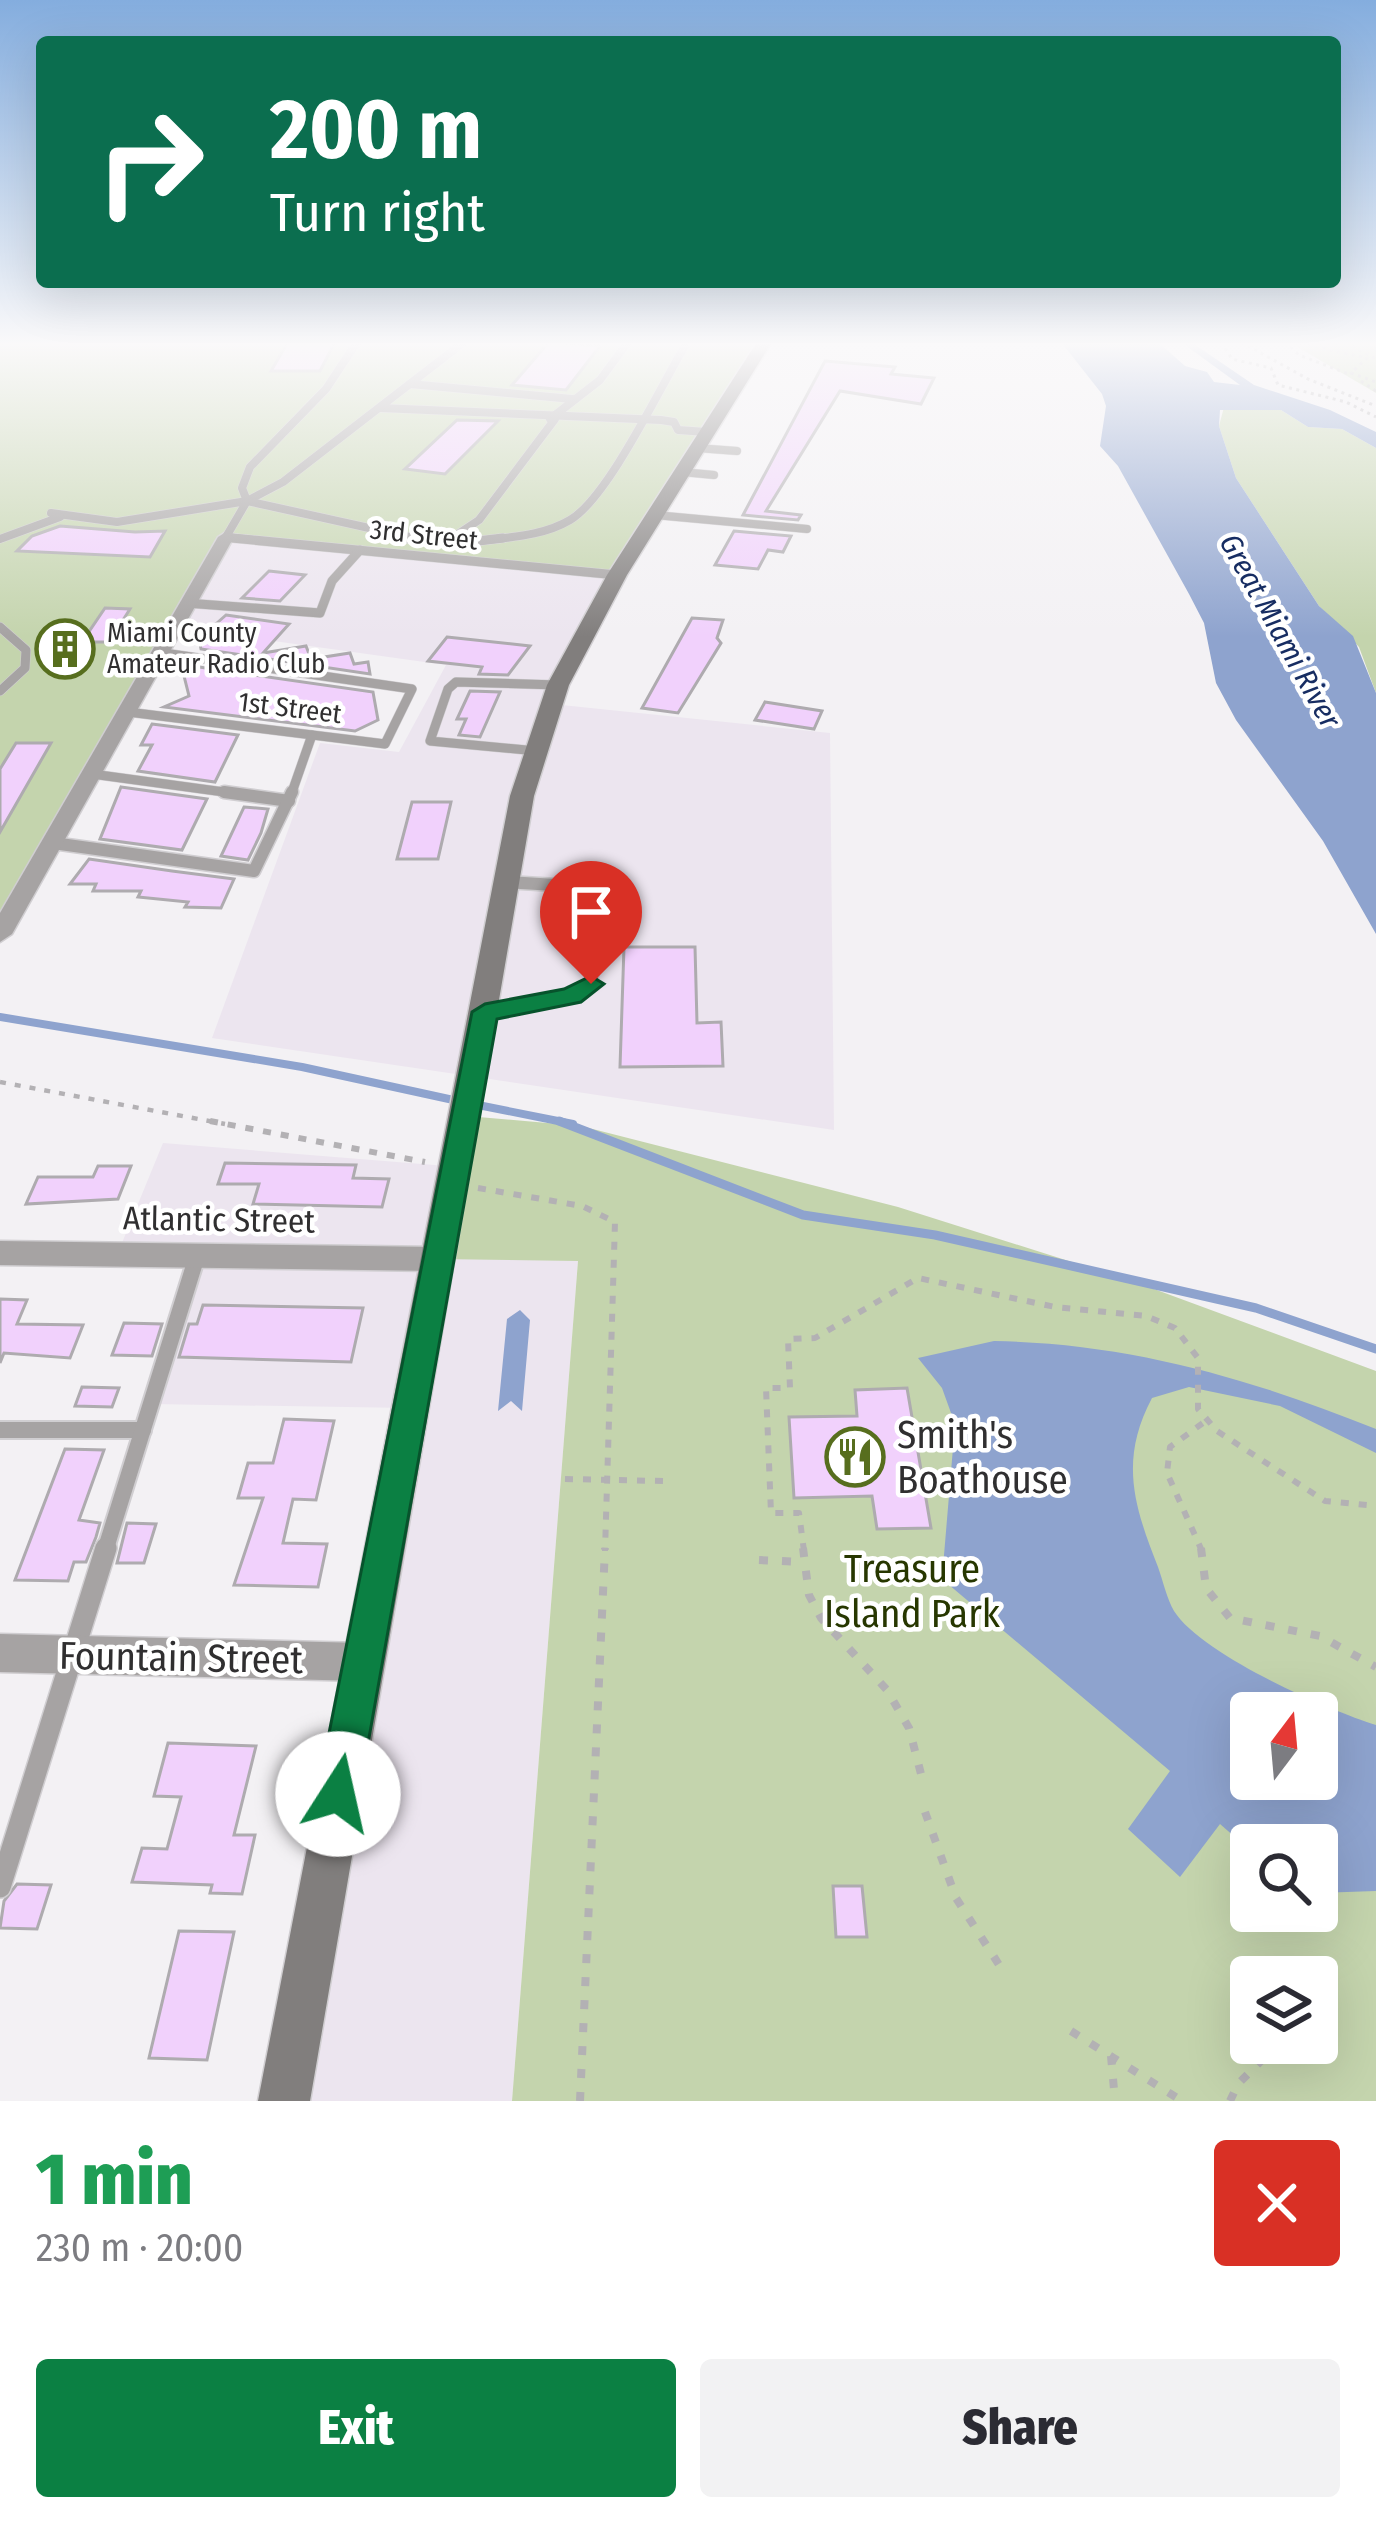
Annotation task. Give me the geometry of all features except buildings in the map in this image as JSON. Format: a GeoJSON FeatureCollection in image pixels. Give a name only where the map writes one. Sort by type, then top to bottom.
{"type":"FeatureCollection","features":[{"type":"Feature","properties":{"kind":"main road"},"geometry":{"type":"LineString","coordinates":[[284,2101],[437,1258],[457,1178],[506,883],[537,751],[558,685],[617,575],[702,440]]}},
{"type":"Feature","properties":{"kind":"street"},"geometry":{"type":"LineString","coordinates":[[0,934],[226,537]]}},
{"type":"Feature","properties":{"kind":"street","name":"Atlantic Street"},"geometry":{"type":"LineString","coordinates":[[0,1253],[437,1258]]}},
{"type":"Feature","properties":{"kind":"street","name":"Fountain Street"},"geometry":{"type":"LineString","coordinates":[[0,1653],[362,1662]]}},
{"type":"Feature","properties":{"kind":"lane"},"geometry":{"type":"LineString","coordinates":[[247,501],[242,488],[250,467],[276,440]]}},
{"type":"Feature","properties":{"kind":"lane"},"geometry":{"type":"LineString","coordinates":[[0,539],[56,515],[117,522],[178,516],[247,501],[283,482],[338,440]]}},
{"type":"Feature","properties":{"kind":"lane"},"geometry":{"type":"LineString","coordinates":[[446,542],[479,520],[538,440]]}},
{"type":"Feature","properties":{"kind":"lane"},"geometry":{"type":"LineString","coordinates":[[247,501],[320,522],[446,542],[538,533],[573,519],[598,494],[629,440]]}},
{"type":"Feature","properties":{"kind":"lane"},"geometry":{"type":"LineString","coordinates":[[702,440],[737,451]]}},
{"type":"Feature","properties":{"kind":"lane"},"geometry":{"type":"LineString","coordinates":[[682,472],[714,475]]}},
{"type":"Feature","properties":{"kind":"lane"},"geometry":{"type":"LineString","coordinates":[[226,537],[247,501]]}},
{"type":"Feature","properties":{"kind":"lane"},"geometry":{"type":"LineString","coordinates":[[655,515],[807,529]]}},
{"type":"Feature","properties":{"kind":"lane","name":"3rd Street"},"geometry":{"type":"LineString","coordinates":[[226,537],[617,575]]}},
{"type":"Feature","properties":{"kind":"lane"},"geometry":{"type":"LineString","coordinates":[[186,603],[320,614],[332,581],[360,550]]}},
{"type":"Feature","properties":{"kind":"lane"},"geometry":{"type":"LineString","coordinates":[[0,627],[26,650],[25,668],[0,691]]}},
{"type":"Feature","properties":{"kind":"lane","name":"1st Street"},"geometry":{"type":"LineString","coordinates":[[128,712],[386,744],[412,689],[157,652]]}},
{"type":"Feature","properties":{"kind":"lane"},"geometry":{"type":"LineString","coordinates":[[537,751],[430,740],[448,689],[456,682],[478,679],[558,685]]}},
{"type":"Feature","properties":{"kind":"lane"},"geometry":{"type":"LineString","coordinates":[[53,843],[254,871],[289,801],[312,735]]}},
{"type":"Feature","properties":{"kind":"lane"},"geometry":{"type":"LineString","coordinates":[[92,774],[289,801]]}},
{"type":"Feature","properties":{"kind":"lane"},"geometry":{"type":"LineString","coordinates":[[485,1012],[572,996],[591,984],[598,955],[602,902],[588,887],[506,883]]}},
{"type":"Feature","properties":{"kind":"lane"},"geometry":{"type":"LineString","coordinates":[[0,1887],[197,1256]]}},
{"type":"Feature","properties":{"kind":"lane"},"geometry":{"type":"LineString","coordinates":[[0,1430],[143,1430]]}},
{"type":"Feature","properties":{"kind":"path"},"geometry":{"type":"LineString","coordinates":[[0,1082],[418,1159],[496,1197],[592,1206],[615,1222],[618,1261],[580,2101]]}},
{"type":"Feature","properties":{"kind":"path"},"geometry":{"type":"LineString","coordinates":[[921,1774],[909,1728],[886,1690],[821,1618],[809,1594],[799,1513],[771,1514],[766,1388],[790,1388],[788,1339],[814,1338],[918,1278],[1054,1307],[1146,1316],[1175,1328],[1198,1358],[1198,1409],[1208,1420],[1325,1501],[1376,1506]]}},
{"type":"Feature","properties":{"kind":"path"},"geometry":{"type":"LineString","coordinates":[[1208,1420],[1170,1447],[1168,1473],[1202,1546],[1206,1588],[1230,1618],[1320,1636],[1376,1667]]}},
{"type":"Feature","properties":{"kind":"path"},"geometry":{"type":"LineString","coordinates":[[566,1479],[663,1481]]}},
{"type":"Feature","properties":{"kind":"path"},"geometry":{"type":"LineString","coordinates":[[759,1560],[803,1562]]}},
{"type":"Feature","properties":{"kind":"path"},"geometry":{"type":"LineString","coordinates":[[925,1812],[935,1859],[966,1923],[1005,1974]]}},
{"type":"Feature","properties":{"kind":"path"},"geometry":{"type":"LineString","coordinates":[[1071,2031],[1182,2101]]}},
{"type":"Feature","properties":{"kind":"path"},"geometry":{"type":"LineString","coordinates":[[1111,2056],[1115,2101]]}},
{"type":"Feature","properties":{"kind":"path"},"geometry":{"type":"LineString","coordinates":[[1230,2101],[1238,2084],[1258,2064]]}},
{"type":"Feature","properties":{"kind":"shaded area"},"geometry":{"type":"Polygon","coordinates":[[[226,537],[617,575],[552,704],[830,733],[834,1130],[212,1038],[320,743],[399,752],[446,665],[172,627],[226,537]]]}},
{"type":"Feature","properties":{"kind":"shaded area"},"geometry":{"type":"Polygon","coordinates":[[[163,1143],[459,1167],[578,1261],[512,2101],[284,2101],[408,1408],[152,1404],[197,1256],[117,1255],[163,1143]]]}},
{"type":"Feature","properties":{"kind":"green space"},"geometry":{"type":"Polygon","coordinates":[[[0,440],[703,440],[617,575],[226,537],[0,934],[0,440]]]}},
{"type":"Feature","properties":{"kind":"green space"},"geometry":{"type":"Polygon","coordinates":[[[1224,440],[1362,440],[1376,448],[1376,693],[1359,647],[1319,606],[1236,478],[1224,440]]]}},
{"type":"Feature","properties":{"kind":"green space","name":"Treasure Island Park"},"geometry":{"type":"Polygon","coordinates":[[[467,1116],[581,1126],[898,1207],[1135,1282],[1376,1371],[1376,2101],[512,2101],[578,1261],[437,1259],[467,1116]]]}},
{"type":"Feature","properties":{"kind":"water","name":"Great Miami River"},"geometry":{"type":"Polygon","coordinates":[[[1101,440],[1224,440],[1236,478],[1319,606],[1353,636],[1376,693],[1376,934],[1323,841],[1236,720],[1216,683],[1204,623],[1118,466],[1100,446],[1101,440]]]}},
{"type":"Feature","properties":{"kind":"water"},"geometry":{"type":"Polygon","coordinates":[[[520,1310],[530,1320],[522,1411],[511,1401],[498,1411],[507,1319],[520,1310]]]}},
{"type":"Feature","properties":{"kind":"water"},"geometry":{"type":"Polygon","coordinates":[[[994,1341],[1044,1343],[1189,1367],[1283,1394],[1376,1429],[1376,1453],[1280,1406],[1189,1387],[1152,1398],[1133,1463],[1142,1524],[1174,1611],[1210,1645],[1296,1692],[1230,1692],[1230,1800],[1338,1800],[1338,1711],[1376,1725],[1376,1891],[1338,1892],[1338,1824],[1230,1824],[1230,1833],[1220,1824],[1180,1877],[1128,1829],[1170,1771],[942,1579],[955,1424],[942,1388],[918,1358],[994,1341]]]}},
{"type":"Feature","properties":{"kind":"waterway"},"geometry":{"type":"LineString","coordinates":[[0,1017],[302,1067],[458,1101]]}},
{"type":"Feature","properties":{"kind":"waterway"},"geometry":{"type":"LineString","coordinates":[[473,1104],[560,1121]]}},
{"type":"Feature","properties":{"kind":"waterway"},"geometry":{"type":"LineString","coordinates":[[560,1121],[573,1124]]}},
{"type":"Feature","properties":{"kind":"waterway"},"geometry":{"type":"LineString","coordinates":[[560,1121],[803,1215],[935,1235],[1256,1308],[1376,1349]]}},
{"type":"Feature","properties":{"kind":"place","name":"Miami County Amateur Radio Club"},"geometry":{"type":"Point","coordinates":[65,649]}},
{"type":"Feature","properties":{"kind":"place","name":"Smith's Boathouse"},"geometry":{"type":"Point","coordinates":[855,1457]}},
{"type":"Feature","properties":{"kind":"route"},"geometry":{"type":"LineString","coordinates":[[338,1794],[485,1012],[572,996],[591,984]]}}]}
